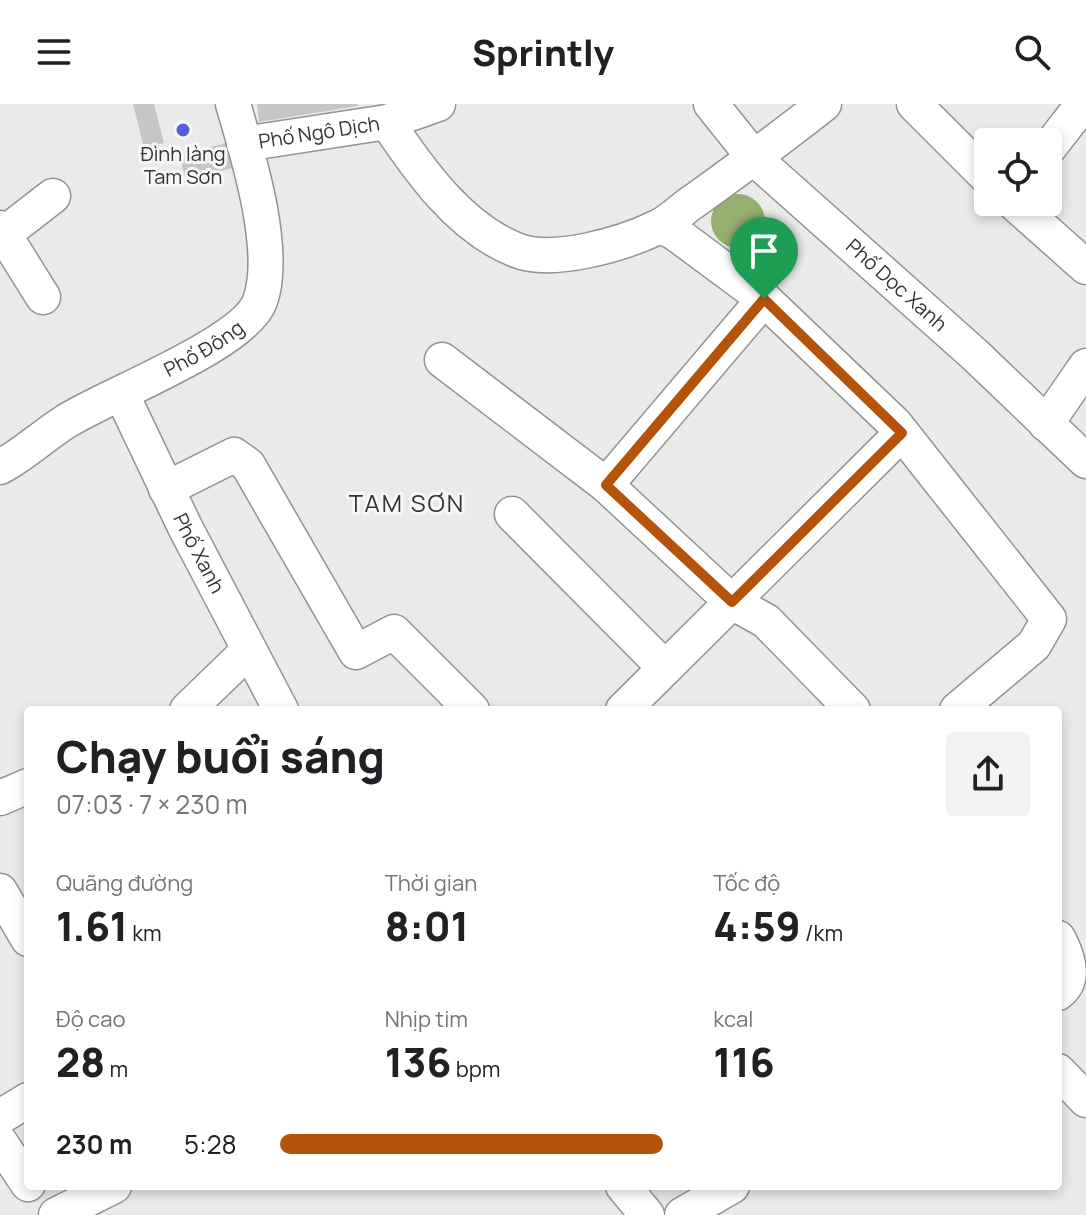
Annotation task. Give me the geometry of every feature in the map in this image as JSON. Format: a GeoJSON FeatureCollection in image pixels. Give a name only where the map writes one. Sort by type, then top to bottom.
{"type":"FeatureCollection","features":[{"type":"Feature","properties":{"kind":"street","name":"Phố Đông"},"geometry":{"type":"LineString","coordinates":[[0,467],[67,421],[122,395],[216,341],[242,323],[259,305],[266,278],[257,188],[233,104]]}},
{"type":"Feature","properties":{"kind":"street","name":"Phố Ngô Dịch"},"geometry":{"type":"LineString","coordinates":[[244,144],[387,122],[438,104]]}},
{"type":"Feature","properties":{"kind":"street","name":"Phố Dọc Xanh"},"geometry":{"type":"LineString","coordinates":[[711,104],[755,159],[974,354],[1086,461]]}},
{"type":"Feature","properties":{"kind":"street"},"geometry":{"type":"LineString","coordinates":[[387,122],[415,164],[450,202],[483,231],[516,250],[542,256],[598,248],[661,226],[755,159],[824,104]]}},
{"type":"Feature","properties":{"kind":"street"},"geometry":{"type":"LineString","coordinates":[[914,104],[974,164]]}},
{"type":"Feature","properties":{"kind":"street"},"geometry":{"type":"LineString","coordinates":[[1062,131],[1083,104]]}},
{"type":"Feature","properties":{"kind":"street"},"geometry":{"type":"LineString","coordinates":[[43,297],[1,234],[53,196]]}},
{"type":"Feature","properties":{"kind":"street"},"geometry":{"type":"LineString","coordinates":[[1029,216],[1086,267]]}},
{"type":"Feature","properties":{"kind":"street"},"geometry":{"type":"LineString","coordinates":[[661,226],[764,299],[902,433],[1049,619],[1034,645],[962,706]]}},
{"type":"Feature","properties":{"kind":"street"},"geometry":{"type":"LineString","coordinates":[[606,485],[764,299]]}},
{"type":"Feature","properties":{"kind":"street"},"geometry":{"type":"LineString","coordinates":[[442,360],[606,485],[732,602],[766,621],[849,706]]}},
{"type":"Feature","properties":{"kind":"street"},"geometry":{"type":"LineString","coordinates":[[1046,424],[1086,366]]}},
{"type":"Feature","properties":{"kind":"street","name":"Phố Xanh"},"geometry":{"type":"LineString","coordinates":[[122,395],[166,489],[279,706]]}},
{"type":"Feature","properties":{"kind":"street"},"geometry":{"type":"LineString","coordinates":[[627,706],[902,433]]}},
{"type":"Feature","properties":{"kind":"street"},"geometry":{"type":"LineString","coordinates":[[166,489],[234,455],[248,465],[356,652],[394,632],[468,706]]}},
{"type":"Feature","properties":{"kind":"street"},"geometry":{"type":"LineString","coordinates":[[512,514],[665,668]]}},
{"type":"Feature","properties":{"kind":"street"},"geometry":{"type":"LineString","coordinates":[[191,706],[248,651]]}},
{"type":"Feature","properties":{"kind":"street"},"geometry":{"type":"LineString","coordinates":[[0,798],[24,788]]}},
{"type":"Feature","properties":{"kind":"street"},"geometry":{"type":"LineString","coordinates":[[0,891],[24,932]]}},
{"type":"Feature","properties":{"kind":"street"},"geometry":{"type":"LineString","coordinates":[[1062,948],[1070,967],[1062,990]]}},
{"type":"Feature","properties":{"kind":"street"},"geometry":{"type":"LineString","coordinates":[[1062,1075],[1086,1100]]}},
{"type":"Feature","properties":{"kind":"street"},"geometry":{"type":"LineString","coordinates":[[0,1117],[24,1102]]}},
{"type":"Feature","properties":{"kind":"street"},"geometry":{"type":"LineString","coordinates":[[0,1142],[24,1179]]}},
{"type":"Feature","properties":{"kind":"street"},"geometry":{"type":"LineString","coordinates":[[31,1190],[48,1215]]}},
{"type":"Feature","properties":{"kind":"street"},"geometry":{"type":"LineString","coordinates":[[56,1215],[106,1190]]}},
{"type":"Feature","properties":{"kind":"street"},"geometry":{"type":"LineString","coordinates":[[626,1190],[647,1215]]}},
{"type":"Feature","properties":{"kind":"street"},"geometry":{"type":"LineString","coordinates":[[682,1215],[725,1190]]}},
{"type":"Feature","properties":{"kind":"shaded area"},"geometry":{"type":"Polygon","coordinates":[[[738,194],[757,202],[765,221],[757,240],[738,248],[719,240],[711,221],[719,202],[738,194]]]}},
{"type":"Feature","properties":{"kind":"building"},"geometry":{"type":"Polygon","coordinates":[[[133,104],[154,104],[164,143],[144,148],[133,104]]]}},
{"type":"Feature","properties":{"kind":"building"},"geometry":{"type":"Polygon","coordinates":[[[257,104],[357,104],[358,106],[259,122],[257,104]]]}},
{"type":"Feature","properties":{"kind":"building"},"geometry":{"type":"Polygon","coordinates":[[[230,142],[236,167],[186,180],[179,155],[230,142]]]}},
{"type":"Feature","properties":{"kind":"place","name":"Đình làng Tam Sơn"},"geometry":{"type":"Point","coordinates":[183,130]}},
{"type":"Feature","properties":{"kind":"district","name":"TAM SƠN"},"geometry":{"type":"Point","coordinates":[407,504]}},
{"type":"Feature","properties":{"kind":"route"},"geometry":{"type":"LineString","coordinates":[[764,299],[902,433],[732,602],[606,485],[764,299]]}}]}
